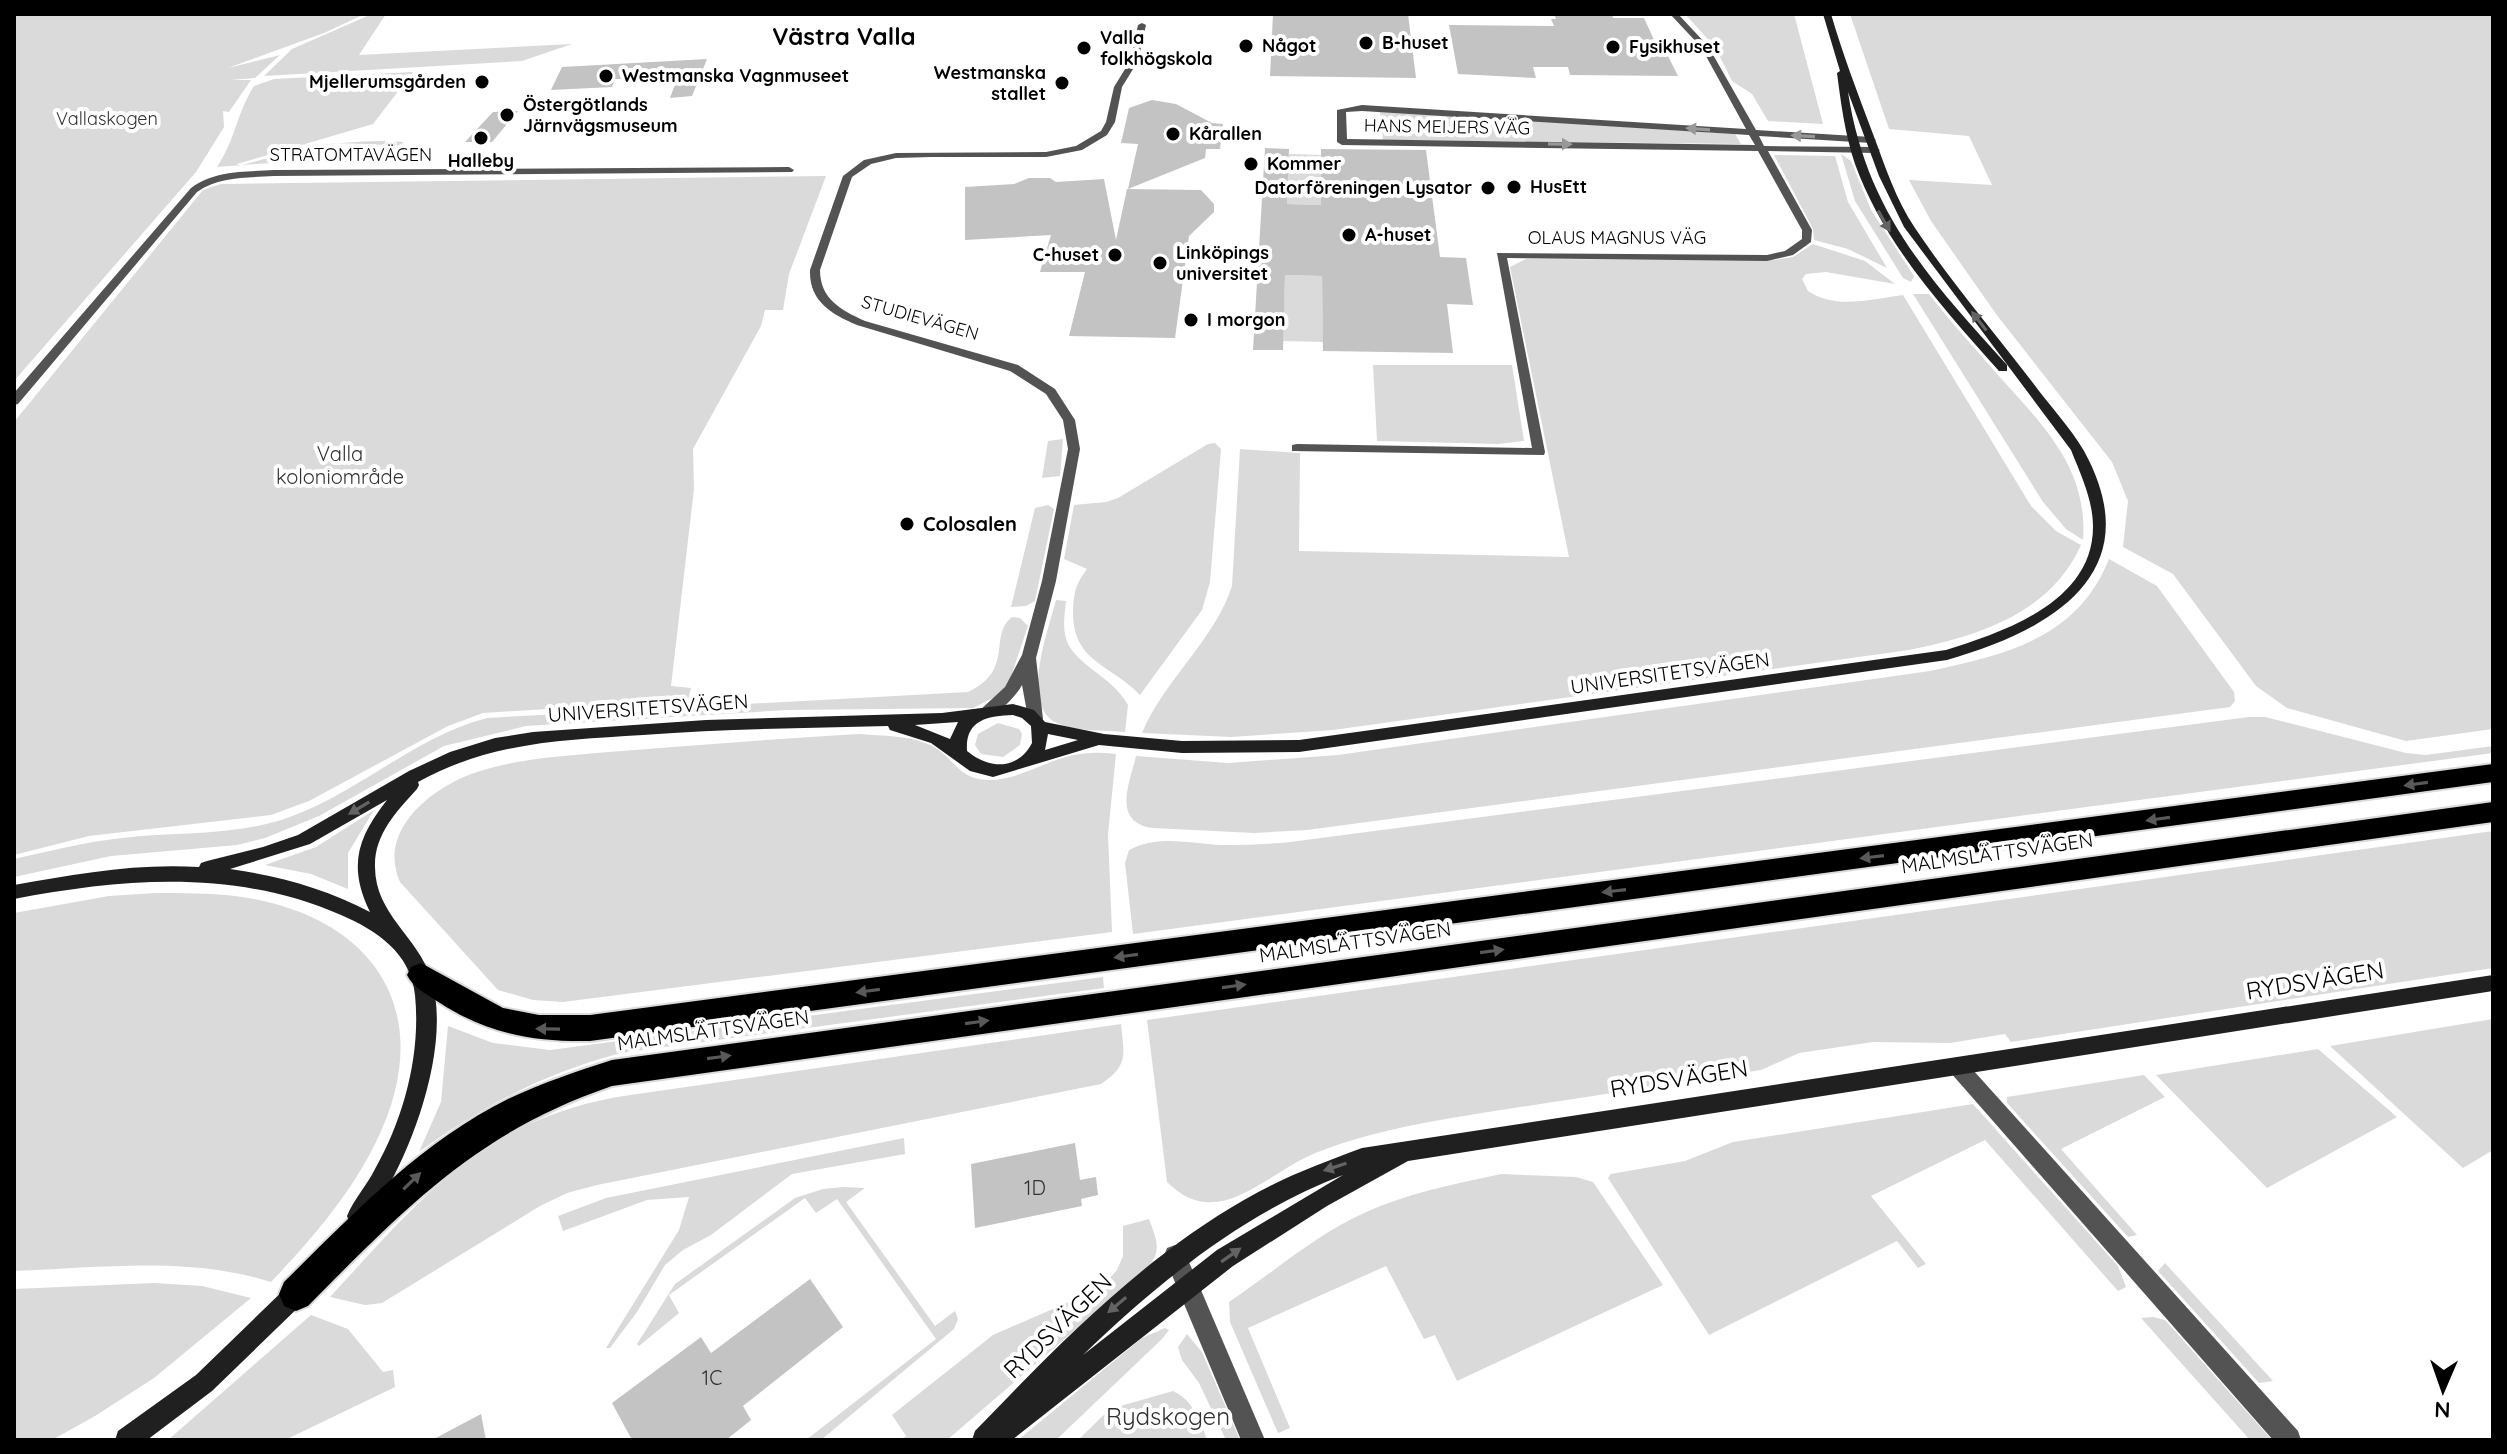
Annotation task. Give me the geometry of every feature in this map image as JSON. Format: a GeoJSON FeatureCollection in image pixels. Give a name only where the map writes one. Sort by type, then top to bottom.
{"type":"FeatureCollection","features":[{"type":"Feature","properties":{"kind":"highway","name":"MALMSLÄTTSVÄGEN"},"geometry":{"type":"LineString","coordinates":[[421,975],[482,1016],[506,1024],[530,1029],[590,1028],[2493,773]]}},
{"type":"Feature","properties":{"kind":"highway","name":"MALMSLÄTTSVÄGEN"},"geometry":{"type":"LineString","coordinates":[[296,1294],[424,1170],[529,1102],[612,1073],[2493,812]]}},
{"type":"Feature","properties":{"kind":"main road","name":"UNIVERSITETSVÄGEN"},"geometry":{"type":"LineString","coordinates":[[1038,723],[1059,733],[1104,740],[1229,749],[1299,746],[1947,655],[1989,643],[2043,617],[2078,587],[2090,567],[2099,530],[2095,486],[2077,450],[1909,227],[1873,145],[1839,56],[1828,15]]}},
{"type":"Feature","properties":{"kind":"main road","name":"UNIVERSITETSVÄGEN"},"geometry":{"type":"LineString","coordinates":[[1839,56],[1845,113],[1853,144],[1873,201],[1906,256],[2077,450]]}},
{"type":"Feature","properties":{"kind":"main road"},"geometry":{"type":"LineString","coordinates":[[1010,709],[1038,723],[1040,745],[1026,761],[1005,769],[982,769],[964,761],[959,754],[959,732],[983,713],[1010,709]]}},
{"type":"Feature","properties":{"kind":"main road","name":"UNIVERSITETSVÄGEN"},"geometry":{"type":"LineString","coordinates":[[190,872],[243,860],[301,841],[427,771],[475,750],[552,736],[695,725],[878,721],[983,713]]}},
{"type":"Feature","properties":{"kind":"main road","name":"UNIVERSITETSVÄGEN"},"geometry":{"type":"LineString","coordinates":[[878,721],[937,739],[959,754]]}},
{"type":"Feature","properties":{"kind":"main road","name":"UNIVERSITETSVÄGEN"},"geometry":{"type":"LineString","coordinates":[[1026,761],[1064,748],[1104,740]]}},
{"type":"Feature","properties":{"kind":"main road","name":"UNIVERSITETSVÄGEN"},"geometry":{"type":"LineString","coordinates":[[421,975],[371,898],[363,864],[380,821],[402,794],[427,771]]}},
{"type":"Feature","properties":{"kind":"main road"},"geometry":{"type":"LineString","coordinates":[[14,892],[126,874],[190,872],[251,878],[317,895],[376,923],[398,939]]}},
{"type":"Feature","properties":{"kind":"main road"},"geometry":{"type":"LineString","coordinates":[[127,1440],[164,1414],[235,1355],[296,1294],[361,1211],[403,1131],[413,1104],[424,1051],[425,1002],[421,975]]}},
{"type":"Feature","properties":{"kind":"main road","name":"RYDSVÄGEN"},"geometry":{"type":"LineString","coordinates":[[984,1440],[1107,1314],[1175,1256],[1278,1191],[1323,1170],[1362,1158],[2493,983]]}},
{"type":"Feature","properties":{"kind":"main road","name":"RYDSVÄGEN"},"geometry":{"type":"LineString","coordinates":[[992,1440],[1225,1258],[1272,1227],[1411,1150]]}},
{"type":"Feature","properties":{"kind":"main road"},"geometry":{"type":"LineString","coordinates":[[138,1440],[164,1414]]}},
{"type":"Feature","properties":{"kind":"street","name":"OLAUS MAGNUS VÄG"},"geometry":{"type":"LineString","coordinates":[[1297,448],[1539,452],[1501,255],[1767,258],[1786,255],[1803,246],[1808,234],[1755,133],[1704,46],[1674,14]]}},
{"type":"Feature","properties":{"kind":"street","name":"STUDIEVÄGEN"},"geometry":{"type":"LineString","coordinates":[[1038,723],[1029,681],[1030,655],[1049,581],[1074,449],[1073,433],[1063,407],[1037,380],[1014,368],[848,318],[819,296],[814,280],[815,270],[848,176],[858,166],[899,157],[1052,153],[1074,149],[1103,134],[1110,122],[1121,81],[1132,67],[1142,25]]}},
{"type":"Feature","properties":{"kind":"street","name":"HANS MEIJERS VÄG"},"geometry":{"type":"LineString","coordinates":[[1853,144],[1761,147],[1342,142],[1341,110],[1362,108],[1755,133],[1873,145]]}},
{"type":"Feature","properties":{"kind":"street","name":"STRATOMTAVÄGEN"},"geometry":{"type":"LineString","coordinates":[[14,401],[194,190],[210,179],[284,173],[789,170]]}},
{"type":"Feature","properties":{"kind":"street","name":"STUDIEVÄGEN"},"geometry":{"type":"LineString","coordinates":[[983,713],[1011,691],[1030,655]]}},
{"type":"Feature","properties":{"kind":"street"},"geometry":{"type":"LineString","coordinates":[[1957,1066],[2289,1440]]}},
{"type":"Feature","properties":{"kind":"street"},"geometry":{"type":"LineString","coordinates":[[1175,1256],[1253,1440]]}},
{"type":"Feature","properties":{"kind":"green space","name":"Vallaskogen"},"geometry":{"type":"Polygon","coordinates":[[[14,14],[365,14],[324,33],[228,68],[280,55],[255,78],[230,80],[251,80],[229,112],[223,111],[224,127],[196,172],[14,381],[14,14]]]}},
{"type":"Feature","properties":{"kind":"green space"},"geometry":{"type":"Polygon","coordinates":[[[372,14],[386,14],[359,55],[572,44],[522,61],[264,76],[292,49],[372,14]]]}},
{"type":"Feature","properties":{"kind":"green space"},"geometry":{"type":"Polygon","coordinates":[[[1685,14],[1794,14],[1823,124],[1768,121],[1752,94],[1732,81],[1715,47],[1685,14]]]}},
{"type":"Feature","properties":{"kind":"green space"},"geometry":{"type":"Polygon","coordinates":[[[1850,14],[2493,14],[2493,729],[2406,741],[2287,708],[2256,686],[2173,574],[2123,547],[2128,501],[2112,462],[1996,314],[1931,221],[1909,180],[1992,185],[1969,136],[1889,129],[1850,14]]]}},
{"type":"Feature","properties":{"kind":"green space"},"geometry":{"type":"Polygon","coordinates":[[[413,72],[373,124],[238,165],[217,167],[254,86],[274,79],[413,72]]]}},
{"type":"Feature","properties":{"kind":"green space"},"geometry":{"type":"Polygon","coordinates":[[[1380,111],[1735,134],[1741,144],[1383,140],[1380,111]]]}},
{"type":"Feature","properties":{"kind":"green space"},"geometry":{"type":"Polygon","coordinates":[[[404,142],[395,149],[388,149],[391,145],[338,144],[404,142]]]}},
{"type":"Feature","properties":{"kind":"green space"},"geometry":{"type":"Polygon","coordinates":[[[306,149],[290,158],[378,158],[387,155],[381,162],[242,165],[306,149]]]}},
{"type":"Feature","properties":{"kind":"green space"},"geometry":{"type":"Polygon","coordinates":[[[1289,154],[1321,155],[1321,205],[1287,204],[1289,154]]]}},
{"type":"Feature","properties":{"kind":"green space"},"geometry":{"type":"Polygon","coordinates":[[[1841,154],[1851,161],[1871,210],[1914,276],[1911,282],[1903,278],[1855,201],[1841,154]]]}},
{"type":"Feature","properties":{"kind":"green space"},"geometry":{"type":"Polygon","coordinates":[[[1774,155],[1835,156],[1848,202],[1887,268],[1848,249],[1814,240],[1813,229],[1774,155]]]}},
{"type":"Feature","properties":{"kind":"green space","name":"Valla koloniområde"},"geometry":{"type":"Polygon","coordinates":[[[826,176],[789,274],[783,310],[765,310],[761,326],[693,449],[694,489],[671,686],[691,688],[688,700],[483,713],[448,726],[309,801],[271,815],[89,836],[14,855],[14,422],[203,190],[221,184],[826,176]]]}},
{"type":"Feature","properties":{"kind":"green space"},"geometry":{"type":"Polygon","coordinates":[[[1813,244],[1865,261],[1895,284],[1826,272],[1806,274],[1802,279],[1808,291],[1842,302],[1903,295],[2031,506],[2056,531],[2081,545],[2068,569],[2051,589],[2031,605],[1986,629],[1909,650],[1333,730],[1231,737],[1142,733],[1163,695],[1213,625],[1232,586],[1240,449],[1300,453],[1299,551],[1569,557],[1510,267],[1526,259],[1774,260],[1793,257],[1813,244]]]}},
{"type":"Feature","properties":{"kind":"green space"},"geometry":{"type":"Polygon","coordinates":[[[1285,275],[1322,276],[1323,342],[1283,341],[1285,275]]]}},
{"type":"Feature","properties":{"kind":"green space"},"geometry":{"type":"Polygon","coordinates":[[[1913,294],[1929,294],[2050,436],[2072,473],[2079,494],[2083,540],[2066,529],[2043,502],[1913,294]]]}},
{"type":"Feature","properties":{"kind":"green space"},"geometry":{"type":"Polygon","coordinates":[[[1373,365],[1512,365],[1524,441],[1498,444],[1377,441],[1373,365]]]}},
{"type":"Feature","properties":{"kind":"green space"},"geometry":{"type":"Polygon","coordinates":[[[1063,439],[1060,476],[1042,478],[1048,441],[1063,439]]]}},
{"type":"Feature","properties":{"kind":"green space"},"geometry":{"type":"Polygon","coordinates":[[[1215,443],[1221,449],[1210,582],[1202,610],[1140,695],[1094,660],[1079,641],[1074,627],[1074,598],[1087,569],[1064,559],[1074,505],[1118,498],[1208,444],[1215,443]]]}},
{"type":"Feature","properties":{"kind":"green space"},"geometry":{"type":"Polygon","coordinates":[[[1048,505],[1054,509],[1035,601],[1026,606],[1011,607],[1035,508],[1048,505]]]}},
{"type":"Feature","properties":{"kind":"green space"},"geometry":{"type":"Polygon","coordinates":[[[2109,559],[2157,586],[2234,692],[2235,701],[2230,707],[1307,830],[1254,833],[1153,828],[1140,824],[1128,810],[1127,790],[1136,756],[1228,763],[1338,755],[1930,671],[1986,658],[2036,639],[2058,625],[2078,608],[2095,586],[2109,559]]]}},
{"type":"Feature","properties":{"kind":"green space"},"geometry":{"type":"Polygon","coordinates":[[[1056,600],[1066,601],[1065,634],[1074,653],[1112,685],[1128,705],[1125,732],[1073,728],[1057,723],[1046,714],[1038,684],[1043,647],[1056,600]]]}},
{"type":"Feature","properties":{"kind":"green space"},"geometry":{"type":"Polygon","coordinates":[[[1012,617],[1020,618],[1028,626],[1010,679],[1001,694],[973,708],[788,710],[526,726],[444,746],[319,816],[265,838],[237,845],[111,856],[14,877],[14,859],[68,847],[122,838],[236,830],[274,822],[329,800],[432,740],[487,718],[968,692],[991,674],[1005,625],[1012,617]]]}},
{"type":"Feature","properties":{"kind":"green space"},"geometry":{"type":"Polygon","coordinates":[[[2265,717],[2406,753],[2426,755],[2493,746],[2493,753],[1133,934],[1125,863],[1129,850],[1153,842],[1227,845],[1290,842],[2265,717]]]}},
{"type":"Feature","properties":{"kind":"green space"},"geometry":{"type":"Polygon","coordinates":[[[998,723],[1019,729],[1022,734],[1020,745],[1003,757],[981,754],[975,745],[978,734],[998,723]]]}},
{"type":"Feature","properties":{"kind":"green space"},"geometry":{"type":"Polygon","coordinates":[[[859,734],[924,742],[940,751],[963,772],[989,780],[1018,775],[1072,755],[1116,754],[1108,834],[1112,932],[563,1002],[533,1000],[498,990],[400,882],[395,863],[396,845],[402,828],[413,813],[443,788],[477,772],[559,756],[859,734]]]}},
{"type":"Feature","properties":{"kind":"green space"},"geometry":{"type":"Polygon","coordinates":[[[374,810],[348,853],[348,889],[311,874],[265,865],[316,847],[374,810]]]}},
{"type":"Feature","properties":{"kind":"green space"},"geometry":{"type":"Polygon","coordinates":[[[2493,831],[2493,968],[2011,1042],[2005,1034],[1950,1043],[1873,1042],[1799,1053],[1761,1070],[1469,1115],[1367,1136],[1318,1152],[1224,1201],[1205,1202],[1186,1196],[1167,1182],[1147,1020],[2493,831]]]}},
{"type":"Feature","properties":{"kind":"green space"},"geometry":{"type":"Polygon","coordinates":[[[156,893],[235,896],[284,906],[325,924],[358,947],[382,977],[396,1012],[401,1051],[394,1095],[376,1142],[329,1216],[271,1282],[240,1274],[176,1266],[14,1271],[14,913],[109,896],[156,893]]]}},
{"type":"Feature","properties":{"kind":"green space"},"geometry":{"type":"Polygon","coordinates":[[[1103,977],[1104,988],[621,1053],[566,1070],[515,1093],[419,1152],[441,1102],[448,1026],[493,1043],[550,1050],[1103,977]]]}},
{"type":"Feature","properties":{"kind":"green space"},"geometry":{"type":"Polygon","coordinates":[[[2493,1019],[2493,1150],[2463,1168],[2330,1046],[2493,1019]]]}},
{"type":"Feature","properties":{"kind":"green space"},"geometry":{"type":"Polygon","coordinates":[[[1121,1024],[1123,1058],[1116,1071],[1101,1084],[567,1193],[540,1206],[382,1303],[365,1305],[330,1297],[393,1229],[456,1170],[489,1146],[527,1125],[569,1109],[617,1097],[1121,1024]]]}},
{"type":"Feature","properties":{"kind":"green space"},"geometry":{"type":"Polygon","coordinates":[[[2318,1049],[2397,1117],[2267,1188],[2156,1075],[2318,1049]]]}},
{"type":"Feature","properties":{"kind":"green space"},"geometry":{"type":"Polygon","coordinates":[[[2144,1075],[2165,1097],[2061,1149],[2137,1235],[2128,1237],[2007,1103],[2007,1097],[2144,1075]]]}},
{"type":"Feature","properties":{"kind":"green space"},"geometry":{"type":"Polygon","coordinates":[[[1973,1104],[2118,1266],[2126,1287],[2118,1291],[1985,1140],[1871,1196],[1926,1264],[1918,1268],[1897,1241],[1709,1335],[1608,1178],[1611,1174],[1685,1161],[1733,1142],[1973,1104]]]}},
{"type":"Feature","properties":{"kind":"green space"},"geometry":{"type":"Polygon","coordinates":[[[904,1138],[905,1154],[792,1174],[711,1235],[683,1250],[665,1265],[637,1312],[610,1348],[606,1348],[679,1230],[689,1197],[647,1200],[563,1231],[558,1216],[606,1198],[904,1138]]]}},
{"type":"Feature","properties":{"kind":"green space"},"geometry":{"type":"Polygon","coordinates":[[[1501,1174],[1576,1177],[1593,1182],[1663,1285],[1457,1381],[1435,1335],[1424,1339],[1386,1266],[1248,1328],[1290,1428],[1278,1433],[1230,1322],[1229,1302],[1312,1243],[1364,1213],[1449,1185],[1501,1174]]]}},
{"type":"Feature","properties":{"kind":"green space"},"geometry":{"type":"Polygon","coordinates":[[[865,1188],[846,1202],[935,1326],[955,1311],[958,1319],[954,1329],[821,1440],[806,1440],[936,1339],[837,1199],[816,1213],[805,1198],[669,1295],[679,1313],[639,1346],[637,1344],[675,1284],[795,1198],[823,1189],[865,1188]]]}},
{"type":"Feature","properties":{"kind":"green space"},"geometry":{"type":"Polygon","coordinates":[[[1149,1219],[1157,1246],[1151,1264],[1145,1270],[947,1440],[901,1440],[906,1436],[892,1415],[993,1335],[1101,1288],[1117,1270],[1123,1256],[1123,1226],[1149,1219]]]}},
{"type":"Feature","properties":{"kind":"green space"},"geometry":{"type":"Polygon","coordinates":[[[2165,1263],[2273,1381],[2259,1383],[2158,1271],[2165,1263]]]}},
{"type":"Feature","properties":{"kind":"green space"},"geometry":{"type":"Polygon","coordinates":[[[154,1283],[202,1286],[251,1298],[154,1378],[95,1416],[52,1440],[14,1440],[14,1289],[154,1283]]]}},
{"type":"Feature","properties":{"kind":"green space"},"geometry":{"type":"Polygon","coordinates":[[[311,1315],[348,1329],[383,1372],[393,1370],[395,1387],[285,1440],[168,1440],[311,1315]]]}},
{"type":"Feature","properties":{"kind":"green space"},"geometry":{"type":"Polygon","coordinates":[[[2141,1318],[2165,1320],[2272,1440],[2250,1440],[2141,1318]]]}},
{"type":"Feature","properties":{"kind":"green space"},"geometry":{"type":"Polygon","coordinates":[[[1165,1328],[1169,1330],[1162,1339],[1056,1440],[1018,1440],[1142,1338],[1165,1328]]]}},
{"type":"Feature","properties":{"kind":"green space"},"geometry":{"type":"Polygon","coordinates":[[[1187,1334],[1202,1352],[1240,1440],[1226,1440],[1199,1383],[1182,1360],[1178,1347],[1187,1334]]]}},
{"type":"Feature","properties":{"kind":"green space","name":"Rydskogen"},"geometry":{"type":"Polygon","coordinates":[[[1173,1391],[1191,1405],[1207,1440],[1078,1440],[1110,1409],[1173,1391]]]}},
{"type":"Feature","properties":{"kind":"building","name":"B-huset"},"geometry":{"type":"Polygon","coordinates":[[[1273,14],[1408,14],[1416,78],[1270,76],[1273,14]]]}},
{"type":"Feature","properties":{"kind":"building","name":"Fysikhuset"},"geometry":{"type":"Polygon","coordinates":[[[1554,14],[1612,14],[1613,18],[1644,18],[1655,42],[1661,42],[1678,76],[1570,75],[1568,67],[1533,67],[1536,78],[1458,74],[1449,25],[1554,26],[1551,19],[1556,19],[1554,14]]]}},
{"type":"Feature","properties":{"kind":"building"},"geometry":{"type":"Polygon","coordinates":[[[707,59],[692,96],[670,98],[677,79],[615,79],[612,87],[551,90],[562,67],[707,59]]]}},
{"type":"Feature","properties":{"kind":"building","name":"Kårallen"},"geometry":{"type":"Polygon","coordinates":[[[1152,100],[1176,104],[1212,123],[1223,124],[1220,149],[1206,149],[1205,158],[1128,189],[1138,144],[1121,143],[1129,108],[1152,100]]]}},
{"type":"Feature","properties":{"kind":"building"},"geometry":{"type":"Polygon","coordinates":[[[518,111],[492,142],[465,142],[493,112],[518,111]]]}},
{"type":"Feature","properties":{"kind":"building","name":"A-huset"},"geometry":{"type":"Polygon","coordinates":[[[1265,148],[1289,149],[1287,204],[1321,205],[1321,149],[1426,150],[1440,257],[1466,258],[1473,305],[1447,304],[1453,353],[1323,351],[1322,276],[1285,275],[1283,350],[1253,350],[1265,148]]]}},
{"type":"Feature","properties":{"kind":"building","name":"C-huset"},"geometry":{"type":"Polygon","coordinates":[[[1029,178],[1050,178],[1056,182],[1104,179],[1116,240],[1127,189],[1201,190],[1214,204],[1214,212],[1189,236],[1175,338],[1069,336],[1085,272],[1040,272],[1051,235],[965,240],[965,187],[1014,184],[1029,178]]]}},
{"type":"Feature","properties":{"kind":"building"},"geometry":{"type":"Polygon","coordinates":[[[1075,1143],[1080,1180],[1096,1177],[1098,1195],[1081,1199],[1082,1206],[975,1228],[971,1164],[1075,1143]]]}},
{"type":"Feature","properties":{"kind":"building"},"geometry":{"type":"Polygon","coordinates":[[[810,1279],[843,1327],[743,1406],[751,1420],[726,1440],[632,1440],[612,1403],[701,1337],[711,1353],[810,1279]]]}},
{"type":"Feature","properties":{"kind":"building"},"geometry":{"type":"Polygon","coordinates":[[[481,1414],[486,1440],[432,1440],[481,1414]]]}},
{"type":"Feature","properties":{"kind":"place","name":"B-huset"},"geometry":{"type":"Point","coordinates":[1366,43]}},
{"type":"Feature","properties":{"kind":"place","name":"Något"},"geometry":{"type":"Point","coordinates":[1246,46]}},
{"type":"Feature","properties":{"kind":"place","name":"Fysikhuset"},"geometry":{"type":"Point","coordinates":[1613,47]}},
{"type":"Feature","properties":{"kind":"place","name":"Valla folkhögskola"},"geometry":{"type":"Point","coordinates":[1084,48]}},
{"type":"Feature","properties":{"kind":"place","name":"Westmanska Vagnmuseet"},"geometry":{"type":"Point","coordinates":[606,76]}},
{"type":"Feature","properties":{"kind":"place","name":"Mjellerumsgården"},"geometry":{"type":"Point","coordinates":[482,82]}},
{"type":"Feature","properties":{"kind":"place","name":"Westmanska stallet"},"geometry":{"type":"Point","coordinates":[1062,83]}},
{"type":"Feature","properties":{"kind":"place","name":"Östergötlands Järnvägsmuseum"},"geometry":{"type":"Point","coordinates":[507,115]}},
{"type":"Feature","properties":{"kind":"place","name":"Kårallen"},"geometry":{"type":"Point","coordinates":[1173,134]}},
{"type":"Feature","properties":{"kind":"place","name":"Halleby"},"geometry":{"type":"Point","coordinates":[481,138]}},
{"type":"Feature","properties":{"kind":"place","name":"Kommer"},"geometry":{"type":"Point","coordinates":[1251,164]}},
{"type":"Feature","properties":{"kind":"place","name":"HusEtt"},"geometry":{"type":"Point","coordinates":[1514,187]}},
{"type":"Feature","properties":{"kind":"place","name":"Datorföreningen Lysator"},"geometry":{"type":"Point","coordinates":[1488,188]}},
{"type":"Feature","properties":{"kind":"place","name":"A-huset"},"geometry":{"type":"Point","coordinates":[1349,235]}},
{"type":"Feature","properties":{"kind":"place","name":"C-huset"},"geometry":{"type":"Point","coordinates":[1115,255]}},
{"type":"Feature","properties":{"kind":"place","name":"Linköpings universitet"},"geometry":{"type":"Point","coordinates":[1160,263]}},
{"type":"Feature","properties":{"kind":"place","name":"I morgon"},"geometry":{"type":"Point","coordinates":[1191,320]}},
{"type":"Feature","properties":{"kind":"place","name":"Colosalen"},"geometry":{"type":"Point","coordinates":[907,524]}},
{"type":"Feature","properties":{"kind":"district","name":"Västra Valla"},"geometry":{"type":"Point","coordinates":[844,37]}}]}
